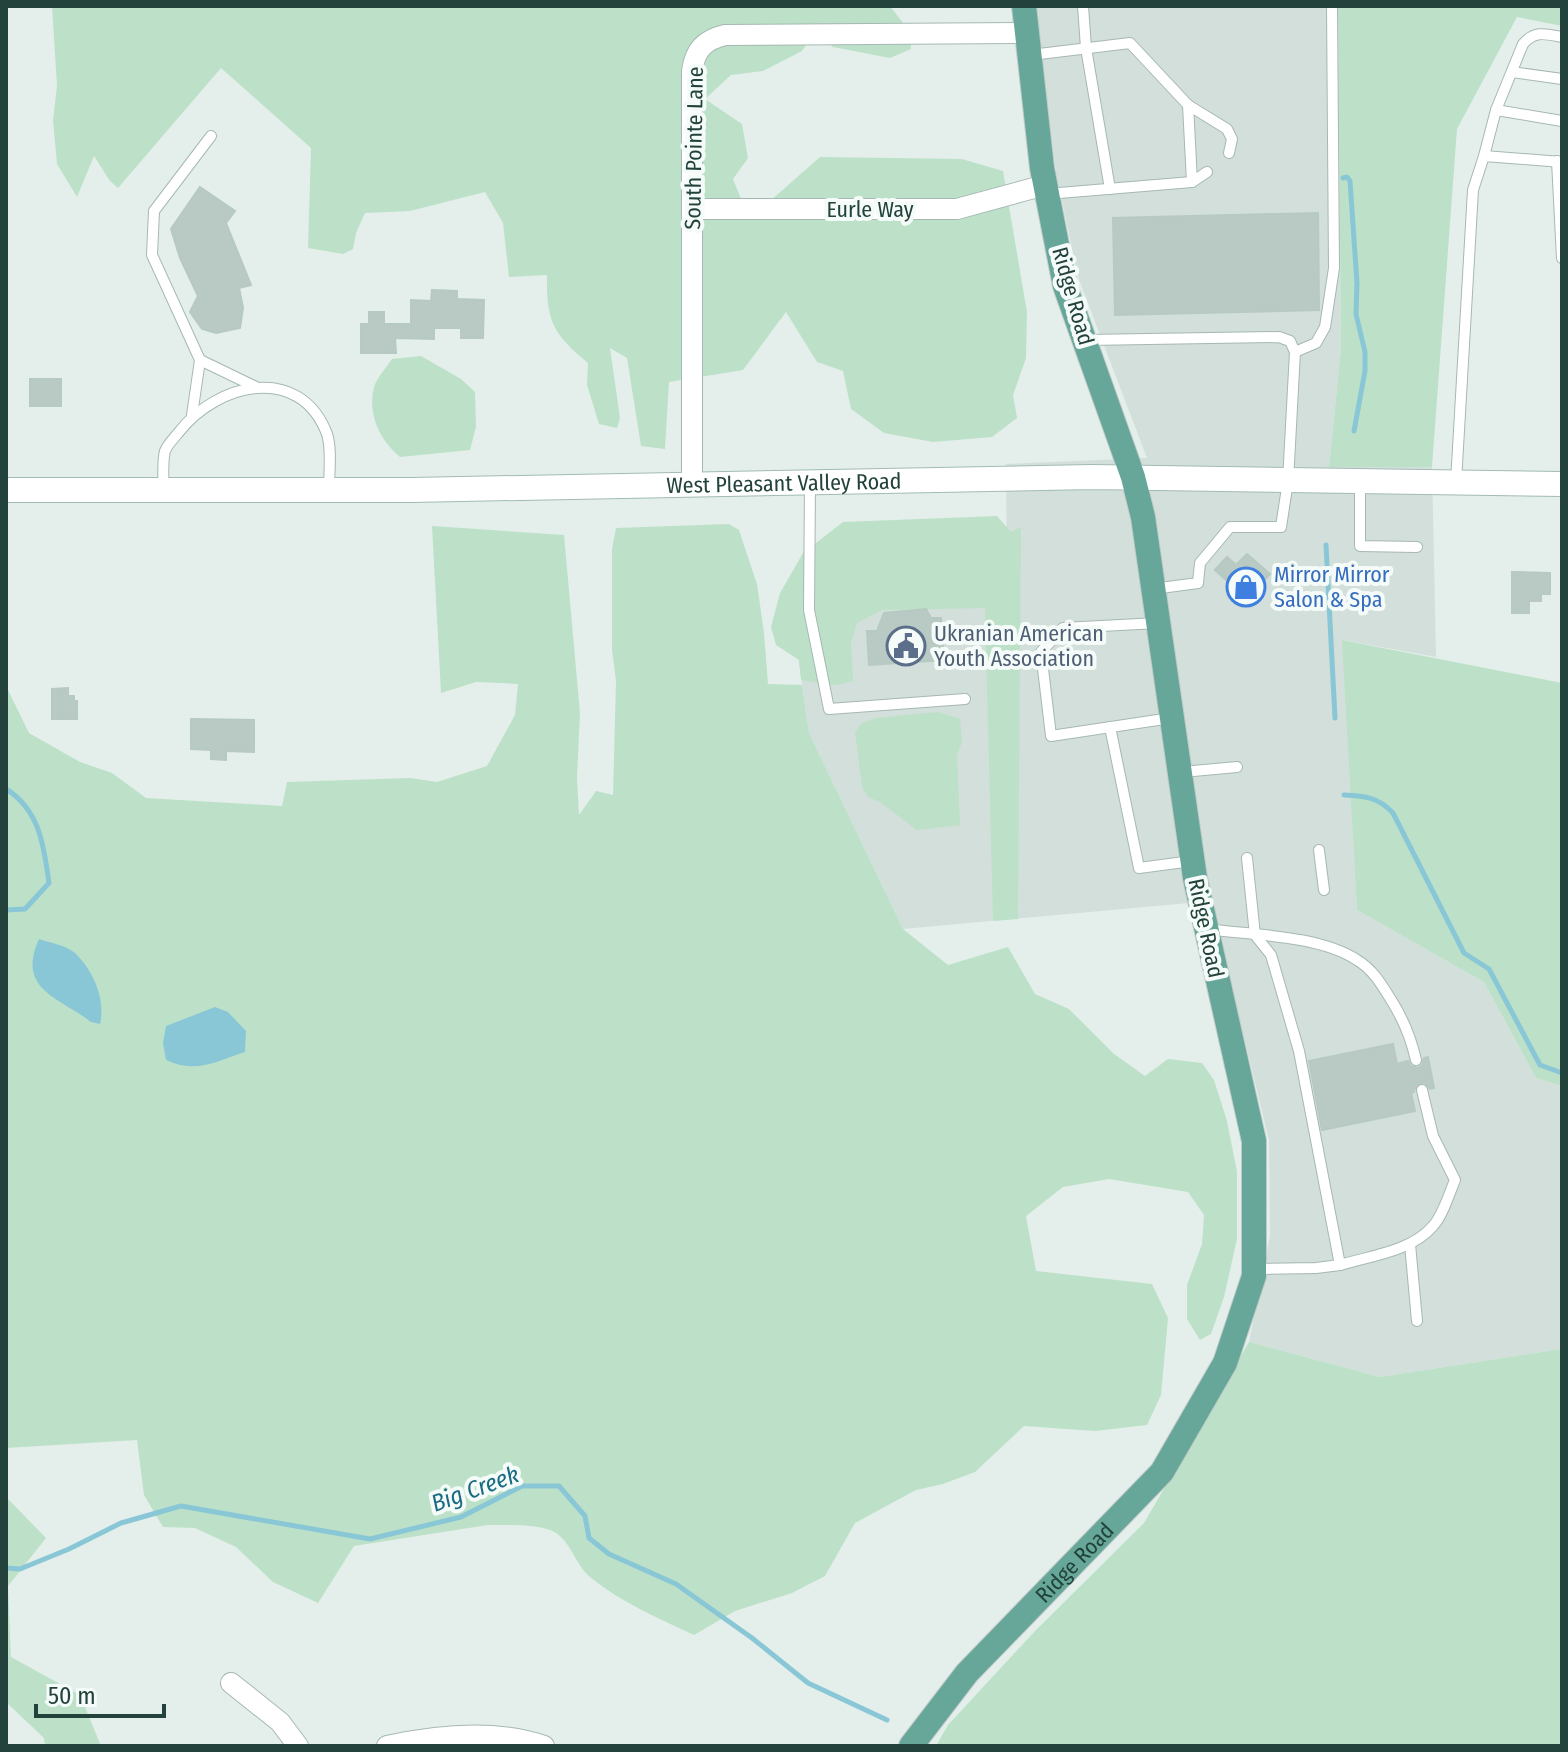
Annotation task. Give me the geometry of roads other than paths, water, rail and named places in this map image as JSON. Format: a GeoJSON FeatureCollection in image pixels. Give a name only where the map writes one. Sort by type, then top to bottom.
{"type":"FeatureCollection","features":[{"type":"Feature","properties":{"kind":"main road","name":"Ridge Road"},"geometry":{"type":"LineString","coordinates":[[911,1746],[967,1673],[1162,1472],[1225,1363],[1254,1276],[1254,1141],[1192,861],[1143,517],[1133,477],[1065,286],[1046,189],[1024,6]]}},
{"type":"Feature","properties":{"kind":"main road","name":"West Pleasant Valley Road"},"geometry":{"type":"LineString","coordinates":[[6,490],[329,490],[1133,477],[1562,484]]}},
{"type":"Feature","properties":{"kind":"street","name":"South Pointe Lane"},"geometry":{"type":"LineString","coordinates":[[692,484],[692,71],[694,58],[702,45],[712,38],[725,35],[1028,44]]}},
{"type":"Feature","properties":{"kind":"street","name":"Eurle Way"},"geometry":{"type":"LineString","coordinates":[[692,209],[948,209],[1046,189]]}},
{"type":"Feature","properties":{"kind":"street"},"geometry":{"type":"LineString","coordinates":[[231,1683],[280,1722],[298,1746]]}},
{"type":"Feature","properties":{"kind":"street"},"geometry":{"type":"LineString","coordinates":[[387,1746],[442,1736],[523,1739],[544,1746]]}},
{"type":"Feature","properties":{"kind":"lane"},"geometry":{"type":"LineString","coordinates":[[1083,6],[1086,48],[1110,189]]}},
{"type":"Feature","properties":{"kind":"lane"},"geometry":{"type":"LineString","coordinates":[[1295,352],[1316,343],[1325,327],[1334,268],[1332,6]]}},
{"type":"Feature","properties":{"kind":"lane"},"geometry":{"type":"LineString","coordinates":[[1456,482],[1473,190],[1496,110],[1523,44],[1530,36],[1539,33],[1562,37]]}},
{"type":"Feature","properties":{"kind":"lane"},"geometry":{"type":"LineString","coordinates":[[1028,44],[1086,48],[1130,43],[1188,105],[1227,129],[1232,139],[1229,153]]}},
{"type":"Feature","properties":{"kind":"lane"},"geometry":{"type":"LineString","coordinates":[[1512,72],[1562,79]]}},
{"type":"Feature","properties":{"kind":"lane"},"geometry":{"type":"LineString","coordinates":[[1188,105],[1192,182]]}},
{"type":"Feature","properties":{"kind":"lane"},"geometry":{"type":"LineString","coordinates":[[1496,110],[1562,121]]}},
{"type":"Feature","properties":{"kind":"lane"},"geometry":{"type":"LineString","coordinates":[[192,415],[200,360],[152,255],[154,211],[211,136]]}},
{"type":"Feature","properties":{"kind":"lane"},"geometry":{"type":"LineString","coordinates":[[1484,156],[1560,162],[1562,258]]}},
{"type":"Feature","properties":{"kind":"lane"},"geometry":{"type":"LineString","coordinates":[[1046,189],[1110,189],[1192,182],[1207,172]]}},
{"type":"Feature","properties":{"kind":"lane"},"geometry":{"type":"LineString","coordinates":[[1084,340],[1279,337],[1290,341],[1295,352],[1288,481],[1281,527],[1230,527],[1200,563],[1198,583],[1153,589]]}},
{"type":"Feature","properties":{"kind":"lane"},"geometry":{"type":"LineString","coordinates":[[200,360],[256,387]]}},
{"type":"Feature","properties":{"kind":"lane"},"geometry":{"type":"LineString","coordinates":[[163,490],[165,450],[192,415],[213,400],[261,386],[291,391],[312,411],[327,436],[329,490]]}},
{"type":"Feature","properties":{"kind":"lane"},"geometry":{"type":"LineString","coordinates":[[1360,481],[1360,546],[1417,547]]}},
{"type":"Feature","properties":{"kind":"lane"},"geometry":{"type":"LineString","coordinates":[[810,482],[809,610],[829,709],[965,699]]}},
{"type":"Feature","properties":{"kind":"lane"},"geometry":{"type":"LineString","coordinates":[[1158,623],[1063,628],[1041,652],[1051,736],[1172,718]]}},
{"type":"Feature","properties":{"kind":"lane"},"geometry":{"type":"LineString","coordinates":[[1110,727],[1139,868],[1192,861]]}},
{"type":"Feature","properties":{"kind":"lane"},"geometry":{"type":"LineString","coordinates":[[1180,772],[1237,767]]}},
{"type":"Feature","properties":{"kind":"lane"},"geometry":{"type":"LineString","coordinates":[[1319,850],[1324,890]]}},
{"type":"Feature","properties":{"kind":"lane"},"geometry":{"type":"LineString","coordinates":[[1247,858],[1255,935],[1271,955],[1299,1051],[1340,1265]]}},
{"type":"Feature","properties":{"kind":"lane"},"geometry":{"type":"LineString","coordinates":[[1206,929],[1324,946],[1358,960],[1378,979],[1403,1021],[1412,1040],[1416,1060]]}},
{"type":"Feature","properties":{"kind":"lane"},"geometry":{"type":"LineString","coordinates":[[1254,1269],[1340,1265],[1410,1244],[1434,1226],[1455,1180],[1433,1136],[1422,1090]]}},
{"type":"Feature","properties":{"kind":"lane"},"geometry":{"type":"LineString","coordinates":[[1410,1244],[1417,1321]]}},
{"type":"Feature","properties":{"kind":"water"},"geometry":{"type":"Polygon","coordinates":[[[39,939],[71,950],[87,968],[99,995],[100,1024],[91,1022],[54,998],[37,981],[33,956],[39,939]]]}},
{"type":"Feature","properties":{"kind":"water"},"geometry":{"type":"Polygon","coordinates":[[[215,1007],[228,1012],[246,1031],[245,1052],[196,1066],[166,1060],[163,1043],[166,1026],[215,1007]]]}},
{"type":"Feature","properties":{"kind":"waterway"},"geometry":{"type":"LineString","coordinates":[[1343,178],[1347,177],[1350,181],[1356,314],[1365,352],[1365,371],[1354,431]]}},
{"type":"Feature","properties":{"kind":"waterway"},"geometry":{"type":"LineString","coordinates":[[1326,545],[1335,718]]}},
{"type":"Feature","properties":{"kind":"waterway","name":"Big Creek"},"geometry":{"type":"LineString","coordinates":[[6,789],[33,818],[42,843],[49,883],[25,909],[6,910]]}},
{"type":"Feature","properties":{"kind":"waterway"},"geometry":{"type":"LineString","coordinates":[[1344,795],[1371,798],[1393,813],[1464,953],[1489,969],[1540,1065],[1562,1073]]}},
{"type":"Feature","properties":{"kind":"waterway","name":"Big Creek"},"geometry":{"type":"LineString","coordinates":[[6,1568],[20,1569],[121,1523],[181,1506],[370,1539],[461,1517],[522,1486],[559,1486],[585,1516],[589,1538],[609,1554],[676,1584],[808,1683],[887,1720]]}},
{"type":"Feature","properties":{"kind":"place","name":"Mirror Mirror Salon & Spa"},"geometry":{"type":"Point","coordinates":[1246,587]}},
{"type":"Feature","properties":{"kind":"place","name":"Ukranian American Youth Association"},"geometry":{"type":"Point","coordinates":[906,646]}}]}
